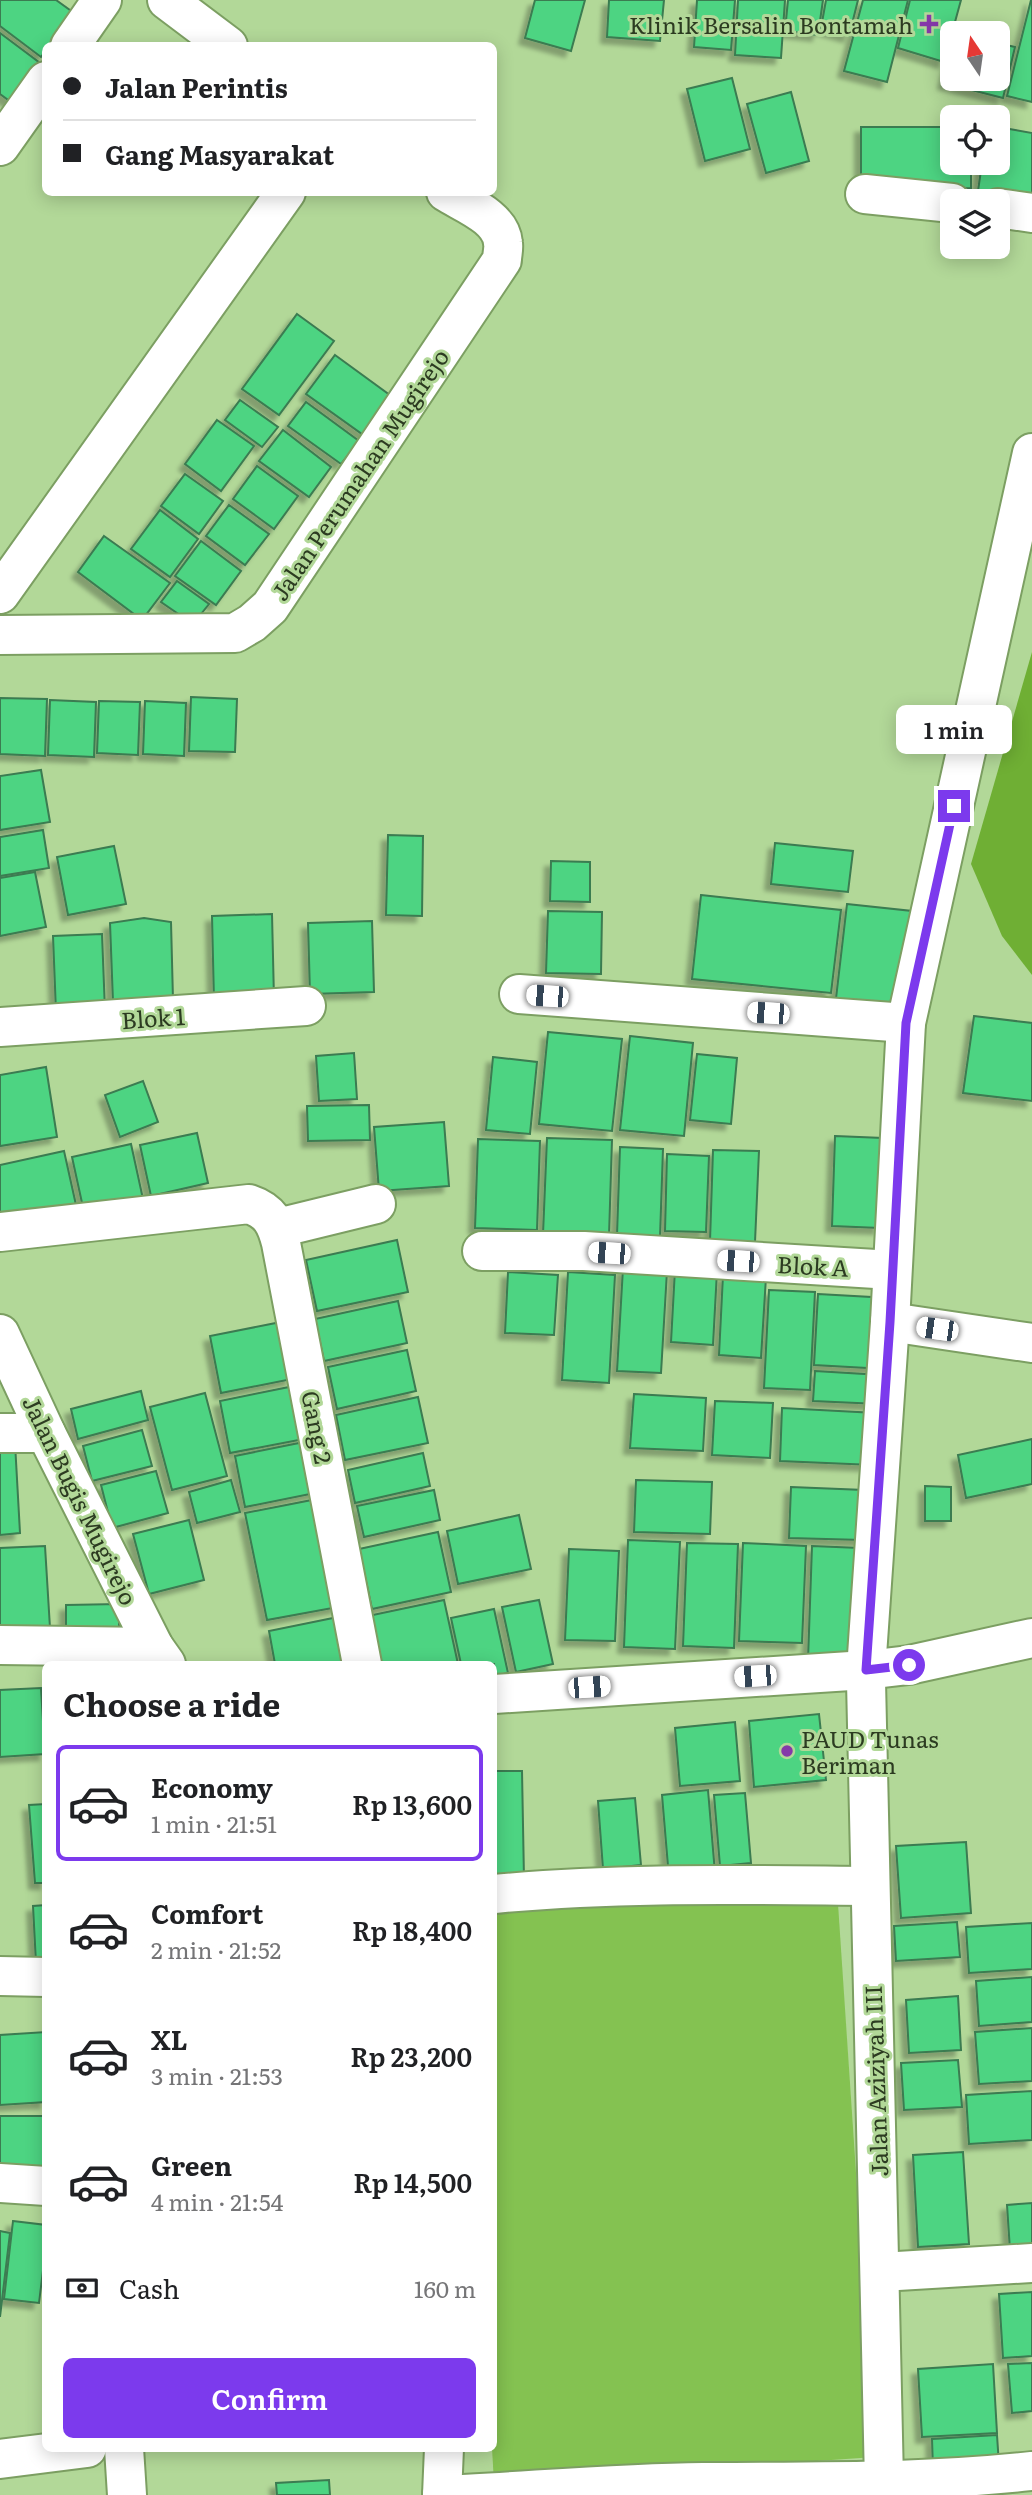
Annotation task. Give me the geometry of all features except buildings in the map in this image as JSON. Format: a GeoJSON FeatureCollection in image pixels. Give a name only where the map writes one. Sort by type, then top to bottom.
{"type":"FeatureCollection","features":[{"type":"Feature","properties":{"kind":"street"},"geometry":{"type":"LineString","coordinates":[[73,42],[102,0]]}},
{"type":"Feature","properties":{"kind":"street"},"geometry":{"type":"LineString","coordinates":[[167,0],[223,42]]}},
{"type":"Feature","properties":{"kind":"street"},"geometry":{"type":"LineString","coordinates":[[0,146],[42,87]]}},
{"type":"Feature","properties":{"kind":"street"},"geometry":{"type":"LineString","coordinates":[[865,194],[940,202]]}},
{"type":"Feature","properties":{"kind":"street"},"geometry":{"type":"LineString","coordinates":[[0,594],[283,196]]}},
{"type":"Feature","properties":{"kind":"street","name":"Jalan Perumahan Mugirejo"},"geometry":{"type":"LineString","coordinates":[[0,635],[235,633],[252,623],[270,607],[502,260],[503,243],[491,220],[452,196]]}},
{"type":"Feature","properties":{"kind":"street"},"geometry":{"type":"LineString","coordinates":[[1010,210],[1032,213]]}},
{"type":"Feature","properties":{"kind":"street","name":"Jalan Aziziyah III"},"geometry":{"type":"LineString","coordinates":[[884,2481],[866,1675],[890,1322],[906,1023],[1032,453]]}},
{"type":"Feature","properties":{"kind":"street"},"geometry":{"type":"LineString","coordinates":[[519,994],[906,1023]]}},
{"type":"Feature","properties":{"kind":"street","name":"Blok 1"},"geometry":{"type":"LineString","coordinates":[[0,1027],[306,1006]]}},
{"type":"Feature","properties":{"kind":"street"},"geometry":{"type":"LineString","coordinates":[[0,1232],[142,1214],[263,1216],[376,1204]]}},
{"type":"Feature","properties":{"kind":"street","name":"Gang 2"},"geometry":{"type":"LineString","coordinates":[[263,1216],[306,1365],[361,1661]]}},
{"type":"Feature","properties":{"kind":"street","name":"Blok A"},"geometry":{"type":"LineString","coordinates":[[482,1251],[584,1251],[892,1270]]}},
{"type":"Feature","properties":{"kind":"street"},"geometry":{"type":"LineString","coordinates":[[890,1322],[1032,1342]]}},
{"type":"Feature","properties":{"kind":"street","name":"Jalan Bugis Mugirejo"},"geometry":{"type":"LineString","coordinates":[[0,1334],[46,1433],[160,1656]]}},
{"type":"Feature","properties":{"kind":"street"},"geometry":{"type":"LineString","coordinates":[[0,1433],[46,1433]]}},
{"type":"Feature","properties":{"kind":"street"},"geometry":{"type":"LineString","coordinates":[[497,1694],[866,1675],[1032,1639]]}},
{"type":"Feature","properties":{"kind":"street"},"geometry":{"type":"LineString","coordinates":[[0,1645],[160,1656]]}},
{"type":"Feature","properties":{"kind":"street"},"geometry":{"type":"LineString","coordinates":[[497,1894],[638,1885],[870,1886]]}},
{"type":"Feature","properties":{"kind":"street"},"geometry":{"type":"LineString","coordinates":[[0,1976],[42,1978]]}},
{"type":"Feature","properties":{"kind":"street"},"geometry":{"type":"LineString","coordinates":[[0,2183],[42,2186]]}},
{"type":"Feature","properties":{"kind":"street"},"geometry":{"type":"LineString","coordinates":[[880,2272],[1032,2263]]}},
{"type":"Feature","properties":{"kind":"street"},"geometry":{"type":"LineString","coordinates":[[0,2459],[55,2452]]}},
{"type":"Feature","properties":{"kind":"street"},"geometry":{"type":"LineString","coordinates":[[124,2452],[127,2495]]}},
{"type":"Feature","properties":{"kind":"street"},"geometry":{"type":"LineString","coordinates":[[444,2452],[442,2495],[700,2489],[985,2476],[1032,2471]]}},
{"type":"Feature","properties":{"kind":"green space"},"geometry":{"type":"Polygon","coordinates":[[[1032,652],[1032,975],[1002,936],[971,864],[1032,652]]]}},
{"type":"Feature","properties":{"kind":"green space"},"geometry":{"type":"Polygon","coordinates":[[[836,1874],[875,2457],[494,2483],[492,2452],[497,2452],[497,1898],[836,1874]]]}},
{"type":"Feature","properties":{"kind":"place","name":"Klinik Bersalin Bontamah"},"geometry":{"type":"Point","coordinates":[929,24]}},
{"type":"Feature","properties":{"kind":"place","name":"PAUD Tunas Beriman"},"geometry":{"type":"Point","coordinates":[787,1751]}},
{"type":"Feature","properties":{"kind":"route"},"geometry":{"type":"LineString","coordinates":[[909,1665],[866,1670],[890,1322],[906,1023],[954,806]]}}]}
